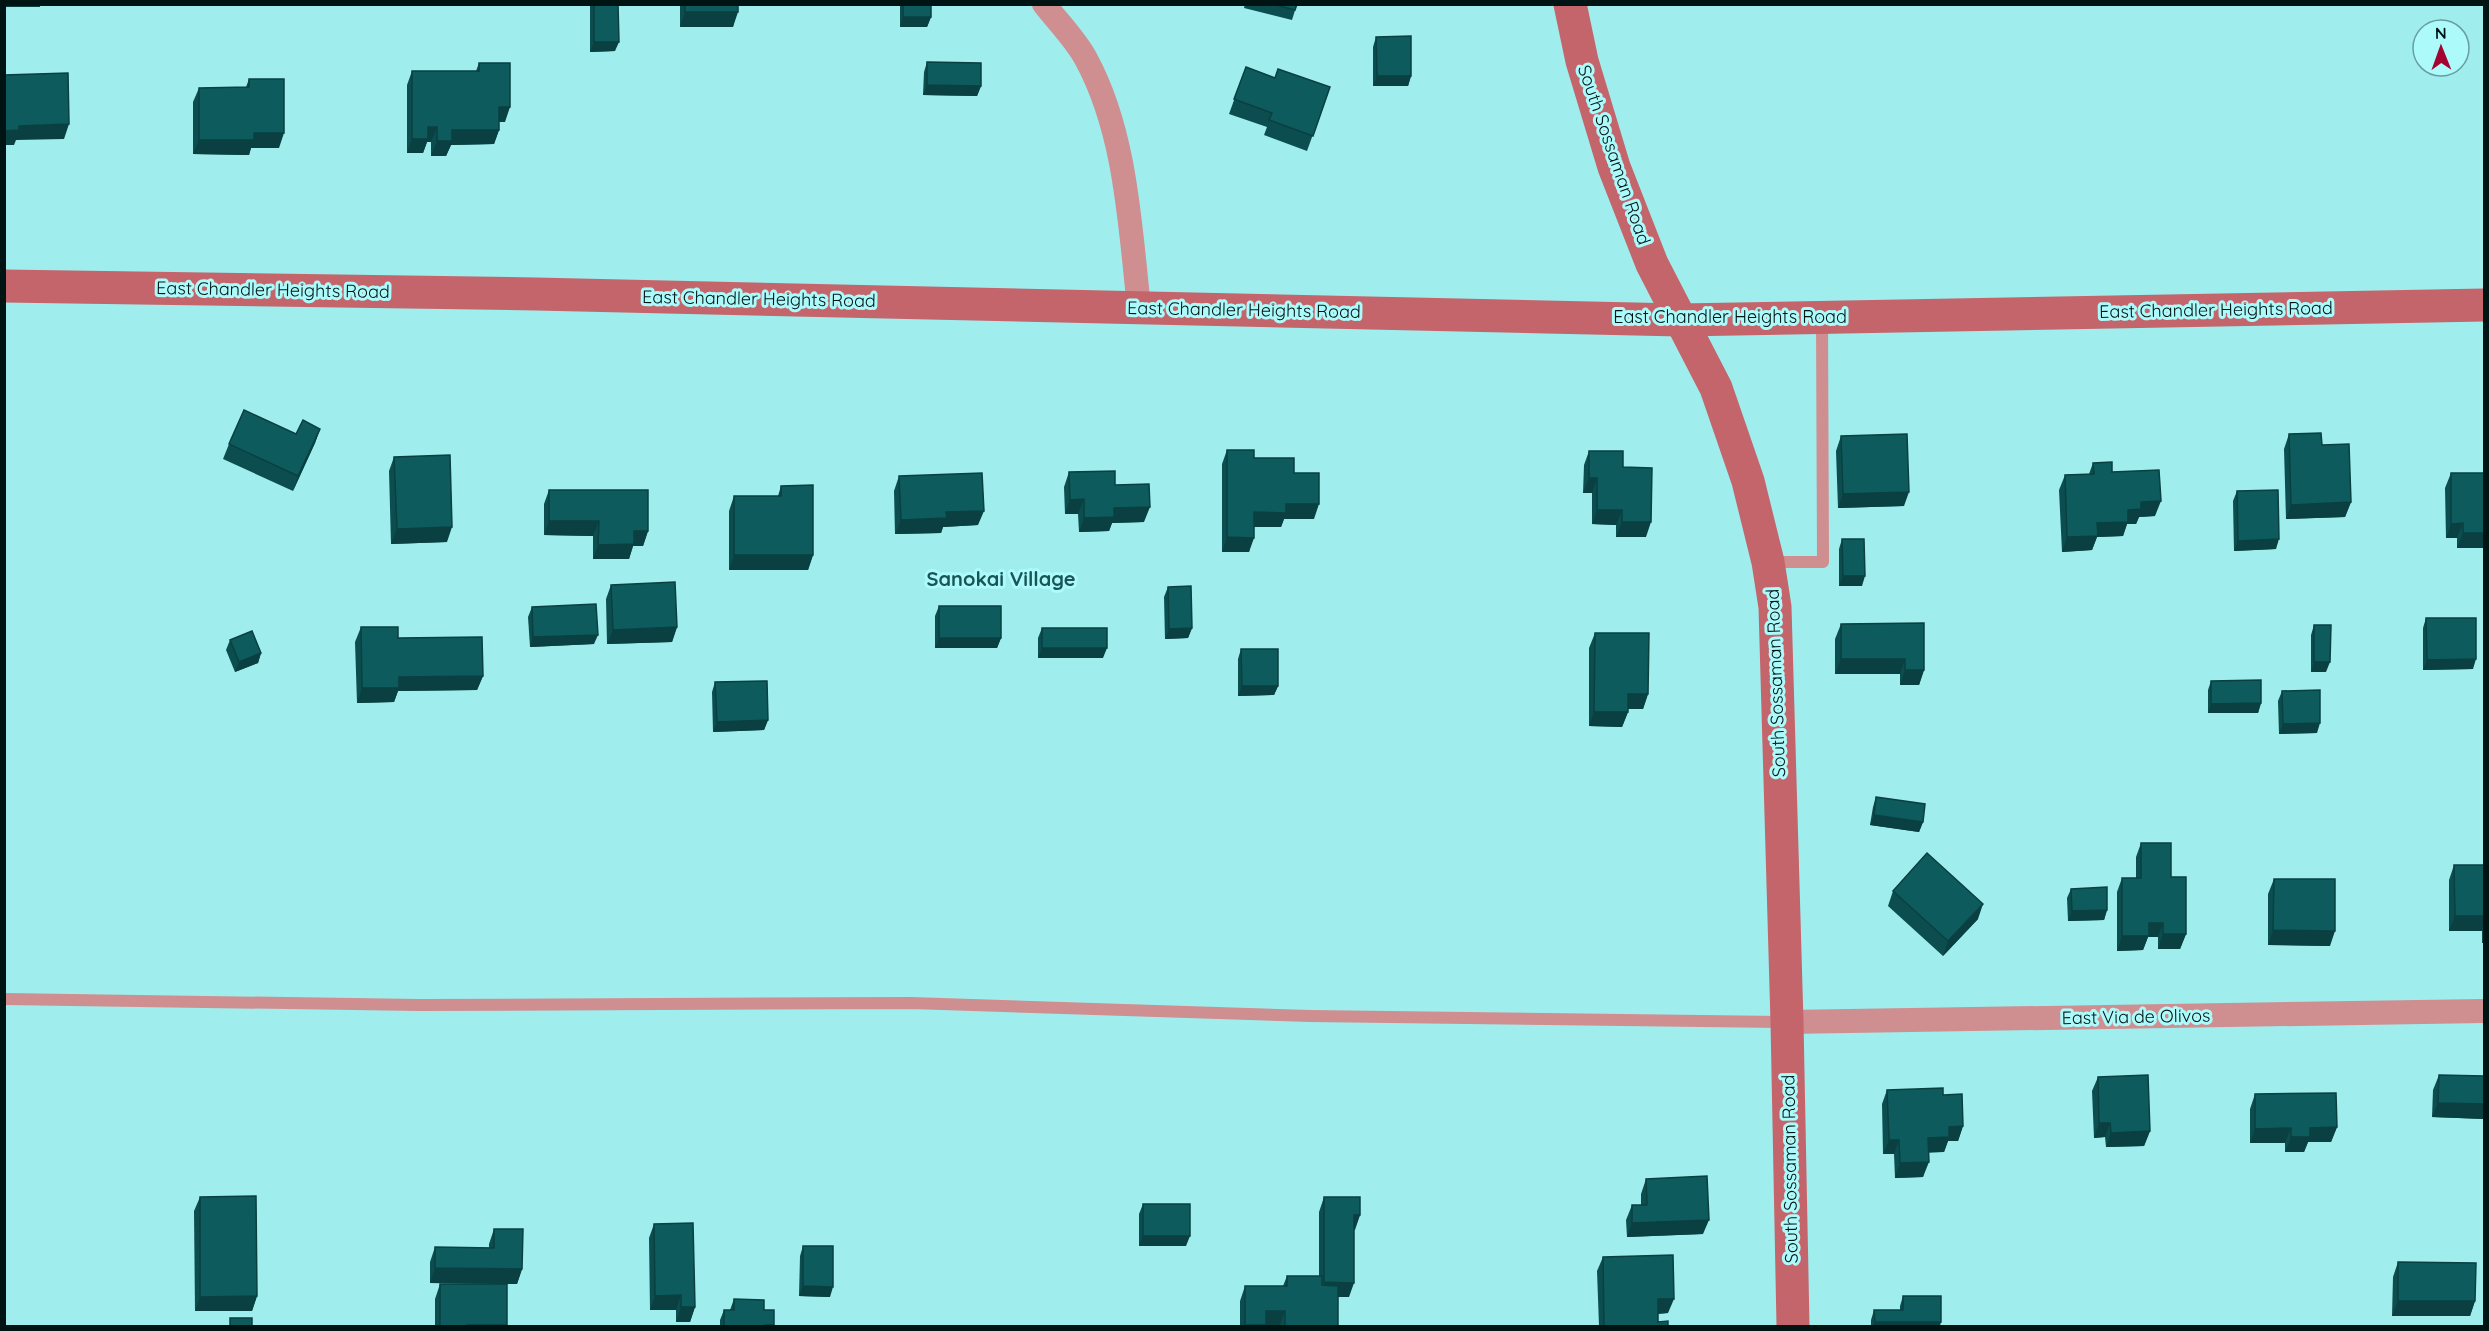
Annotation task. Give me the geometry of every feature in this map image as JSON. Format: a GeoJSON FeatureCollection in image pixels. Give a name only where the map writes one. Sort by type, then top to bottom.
{"type":"FeatureCollection","features":[{"type":"Feature","properties":{"kind":"main road","name":"South Sossaman Road"},"geometry":{"type":"LineString","coordinates":[[1570,4],[1582,61],[1614,167],[1652,264],[1716,388],[1748,481],[1768,562],[1775,608],[1787,1022],[1792,1326]]}},
{"type":"Feature","properties":{"kind":"main road","name":"East Chandler Heights Road"},"geometry":{"type":"LineString","coordinates":[[4,286],[536,294],[1680,320],[2484,305]]}},
{"type":"Feature","properties":{"kind":"street"},"geometry":{"type":"LineString","coordinates":[[1044,4],[1086,58],[1117,136],[1128,206],[1139,307]]}},
{"type":"Feature","properties":{"kind":"street","name":"East Via de Olivos"},"geometry":{"type":"LineString","coordinates":[[1787,1022],[2484,1011]]}},
{"type":"Feature","properties":{"kind":"lane"},"geometry":{"type":"LineString","coordinates":[[1768,562],[1823,562],[1822,317]]}},
{"type":"Feature","properties":{"kind":"lane"},"geometry":{"type":"LineString","coordinates":[[4,999],[418,1005],[911,1003],[1310,1016],[1787,1022]]}},
{"type":"Feature","properties":{"kind":"building"},"geometry":{"type":"Polygon","coordinates":[[[594,4],[618,4],[619,42],[594,42],[594,4]]]}},
{"type":"Feature","properties":{"kind":"building"},"geometry":{"type":"Polygon","coordinates":[[[685,4],[738,4],[738,12],[685,12],[685,4]]]}},
{"type":"Feature","properties":{"kind":"building"},"geometry":{"type":"Polygon","coordinates":[[[903,4],[931,4],[931,17],[903,17],[903,4]]]}},
{"type":"Feature","properties":{"kind":"building"},"geometry":{"type":"Polygon","coordinates":[[[1272,4],[1297,4],[1295,10],[1272,4]]]}},
{"type":"Feature","properties":{"kind":"building"},"geometry":{"type":"Polygon","coordinates":[[[1411,36],[1411,76],[1377,76],[1376,37],[1411,36]]]}},
{"type":"Feature","properties":{"kind":"building"},"geometry":{"type":"Polygon","coordinates":[[[927,62],[981,63],[981,86],[927,85],[927,62]]]}},
{"type":"Feature","properties":{"kind":"building"},"geometry":{"type":"Polygon","coordinates":[[[479,63],[510,63],[510,107],[499,107],[499,130],[452,130],[452,141],[437,141],[437,127],[428,127],[428,139],[412,139],[412,71],[479,71],[479,63]]]}},
{"type":"Feature","properties":{"kind":"building"},"geometry":{"type":"Polygon","coordinates":[[[1246,67],[1275,78],[1278,69],[1330,87],[1313,136],[1269,120],[1272,113],[1234,99],[1246,67]]]}},
{"type":"Feature","properties":{"kind":"building"},"geometry":{"type":"Polygon","coordinates":[[[68,73],[69,124],[19,126],[19,130],[4,131],[4,75],[68,73]]]}},
{"type":"Feature","properties":{"kind":"building"},"geometry":{"type":"Polygon","coordinates":[[[249,79],[284,79],[284,133],[254,133],[254,140],[199,140],[199,88],[249,87],[249,79]]]}},
{"type":"Feature","properties":{"kind":"building"},"geometry":{"type":"Polygon","coordinates":[[[244,410],[296,434],[303,420],[320,429],[298,476],[229,444],[244,410]]]}},
{"type":"Feature","properties":{"kind":"building"},"geometry":{"type":"Polygon","coordinates":[[[2321,433],[2322,445],[2349,444],[2351,502],[2291,505],[2289,434],[2321,433]]]}},
{"type":"Feature","properties":{"kind":"building"},"geometry":{"type":"Polygon","coordinates":[[[1907,434],[1909,492],[1843,494],[1841,436],[1907,434]]]}},
{"type":"Feature","properties":{"kind":"building"},"geometry":{"type":"Polygon","coordinates":[[[1227,450],[1254,450],[1254,458],[1294,458],[1294,473],[1319,473],[1319,504],[1286,504],[1286,513],[1254,512],[1254,538],[1227,537],[1227,450]]]}},
{"type":"Feature","properties":{"kind":"building"},"geometry":{"type":"Polygon","coordinates":[[[1589,451],[1623,451],[1623,467],[1652,468],[1651,522],[1622,522],[1622,510],[1597,510],[1597,478],[1589,478],[1589,451]]]}},
{"type":"Feature","properties":{"kind":"building"},"geometry":{"type":"Polygon","coordinates":[[[450,455],[452,527],[397,529],[394,457],[450,455]]]}},
{"type":"Feature","properties":{"kind":"building"},"geometry":{"type":"Polygon","coordinates":[[[2112,462],[2112,472],[2159,470],[2161,501],[2141,502],[2141,509],[2128,510],[2128,522],[2097,523],[2098,536],[2067,537],[2065,475],[2094,474],[2093,463],[2112,462]]]}},
{"type":"Feature","properties":{"kind":"building"},"geometry":{"type":"Polygon","coordinates":[[[1115,471],[1115,485],[1149,484],[1150,507],[1114,508],[1114,517],[1084,518],[1084,499],[1070,500],[1069,472],[1115,471]]]}},
{"type":"Feature","properties":{"kind":"building"},"geometry":{"type":"Polygon","coordinates":[[[982,473],[984,511],[946,512],[947,518],[901,520],[899,476],[982,473]]]}},
{"type":"Feature","properties":{"kind":"building"},"geometry":{"type":"Polygon","coordinates":[[[2451,473],[2484,473],[2484,533],[2463,533],[2463,523],[2451,524],[2451,473]]]}},
{"type":"Feature","properties":{"kind":"building"},"geometry":{"type":"Polygon","coordinates":[[[813,485],[813,555],[734,555],[734,496],[781,496],[781,486],[813,485]]]}},
{"type":"Feature","properties":{"kind":"building"},"geometry":{"type":"Polygon","coordinates":[[[549,490],[648,490],[648,531],[634,531],[634,544],[598,545],[599,521],[549,521],[549,490]]]}},
{"type":"Feature","properties":{"kind":"building"},"geometry":{"type":"Polygon","coordinates":[[[2278,490],[2279,539],[2238,541],[2237,491],[2278,490]]]}},
{"type":"Feature","properties":{"kind":"building"},"geometry":{"type":"Polygon","coordinates":[[[1842,539],[1864,539],[1865,576],[1843,576],[1842,539]]]}},
{"type":"Feature","properties":{"kind":"building"},"geometry":{"type":"Polygon","coordinates":[[[675,582],[677,627],[613,630],[611,585],[675,582]]]}},
{"type":"Feature","properties":{"kind":"building"},"geometry":{"type":"Polygon","coordinates":[[[1191,586],[1192,628],[1169,629],[1168,587],[1191,586]]]}},
{"type":"Feature","properties":{"kind":"building"},"geometry":{"type":"Polygon","coordinates":[[[596,604],[598,635],[533,637],[532,607],[596,604]]]}},
{"type":"Feature","properties":{"kind":"building"},"geometry":{"type":"Polygon","coordinates":[[[939,606],[1001,606],[1001,638],[939,638],[939,606]]]}},
{"type":"Feature","properties":{"kind":"building"},"geometry":{"type":"Polygon","coordinates":[[[2426,618],[2476,618],[2476,659],[2427,660],[2426,618]]]}},
{"type":"Feature","properties":{"kind":"building"},"geometry":{"type":"Polygon","coordinates":[[[1924,623],[1924,670],[1905,670],[1905,659],[1841,659],[1841,624],[1924,623]]]}},
{"type":"Feature","properties":{"kind":"building"},"geometry":{"type":"Polygon","coordinates":[[[2314,625],[2331,625],[2330,662],[2314,662],[2314,625]]]}},
{"type":"Feature","properties":{"kind":"building"},"geometry":{"type":"Polygon","coordinates":[[[361,627],[398,627],[398,638],[482,637],[483,676],[399,677],[399,688],[362,688],[361,627]]]}},
{"type":"Feature","properties":{"kind":"building"},"geometry":{"type":"Polygon","coordinates":[[[1042,628],[1107,628],[1107,648],[1042,648],[1042,628]]]}},
{"type":"Feature","properties":{"kind":"building"},"geometry":{"type":"Polygon","coordinates":[[[252,631],[261,653],[239,662],[230,640],[252,631]]]}},
{"type":"Feature","properties":{"kind":"building"},"geometry":{"type":"Polygon","coordinates":[[[1595,633],[1649,633],[1648,694],[1628,694],[1628,712],[1594,712],[1595,633]]]}},
{"type":"Feature","properties":{"kind":"building"},"geometry":{"type":"Polygon","coordinates":[[[1241,649],[1278,649],[1278,686],[1242,686],[1241,649]]]}},
{"type":"Feature","properties":{"kind":"building"},"geometry":{"type":"Polygon","coordinates":[[[2261,680],[2261,703],[2211,704],[2211,681],[2261,680]]]}},
{"type":"Feature","properties":{"kind":"building"},"geometry":{"type":"Polygon","coordinates":[[[767,681],[768,720],[717,722],[715,682],[767,681]]]}},
{"type":"Feature","properties":{"kind":"building"},"geometry":{"type":"Polygon","coordinates":[[[2320,690],[2320,723],[2283,724],[2282,691],[2320,690]]]}},
{"type":"Feature","properties":{"kind":"building"},"geometry":{"type":"Polygon","coordinates":[[[1876,797],[1925,804],[1923,822],[1874,815],[1876,797]]]}},
{"type":"Feature","properties":{"kind":"building"},"geometry":{"type":"Polygon","coordinates":[[[2141,843],[2171,843],[2171,877],[2186,877],[2186,934],[2163,934],[2163,923],[2149,923],[2149,936],[2122,936],[2122,878],[2141,878],[2141,843]]]}},
{"type":"Feature","properties":{"kind":"building"},"geometry":{"type":"Polygon","coordinates":[[[1927,853],[1983,904],[1948,941],[1893,891],[1927,853]]]}},
{"type":"Feature","properties":{"kind":"building"},"geometry":{"type":"Polygon","coordinates":[[[2454,865],[2484,865],[2484,916],[2455,916],[2454,865]]]}},
{"type":"Feature","properties":{"kind":"building"},"geometry":{"type":"Polygon","coordinates":[[[2274,879],[2335,879],[2335,931],[2273,930],[2274,879]]]}},
{"type":"Feature","properties":{"kind":"building"},"geometry":{"type":"Polygon","coordinates":[[[2107,887],[2107,910],[2072,911],[2071,889],[2107,887]]]}},
{"type":"Feature","properties":{"kind":"building"},"geometry":{"type":"Polygon","coordinates":[[[2148,1075],[2150,1131],[2111,1133],[2110,1123],[2099,1123],[2098,1077],[2148,1075]]]}},
{"type":"Feature","properties":{"kind":"building"},"geometry":{"type":"Polygon","coordinates":[[[2439,1075],[2484,1076],[2484,1104],[2438,1103],[2439,1075]]]}},
{"type":"Feature","properties":{"kind":"building"},"geometry":{"type":"Polygon","coordinates":[[[1943,1088],[1943,1095],[1962,1094],[1963,1126],[1949,1127],[1949,1137],[1928,1138],[1929,1162],[1900,1163],[1899,1140],[1889,1140],[1887,1090],[1943,1088]]]}},
{"type":"Feature","properties":{"kind":"building"},"geometry":{"type":"Polygon","coordinates":[[[2336,1093],[2337,1127],[2310,1128],[2310,1137],[2291,1137],[2291,1128],[2255,1129],[2255,1094],[2336,1093]]]}},
{"type":"Feature","properties":{"kind":"building"},"geometry":{"type":"Polygon","coordinates":[[[1707,1176],[1709,1220],[1632,1223],[1632,1205],[1647,1205],[1646,1179],[1707,1176]]]}},
{"type":"Feature","properties":{"kind":"building"},"geometry":{"type":"Polygon","coordinates":[[[256,1196],[257,1296],[200,1297],[200,1197],[256,1196]]]}},
{"type":"Feature","properties":{"kind":"building"},"geometry":{"type":"Polygon","coordinates":[[[1324,1197],[1360,1197],[1360,1215],[1354,1215],[1354,1283],[1324,1282],[1324,1197]]]}},
{"type":"Feature","properties":{"kind":"building"},"geometry":{"type":"Polygon","coordinates":[[[1143,1204],[1190,1204],[1190,1236],[1143,1236],[1143,1204]]]}},
{"type":"Feature","properties":{"kind":"building"},"geometry":{"type":"Polygon","coordinates":[[[693,1223],[695,1307],[681,1307],[681,1295],[655,1296],[654,1224],[693,1223]]]}},
{"type":"Feature","properties":{"kind":"building"},"geometry":{"type":"Polygon","coordinates":[[[494,1229],[523,1229],[522,1269],[435,1268],[435,1247],[494,1248],[494,1229]]]}},
{"type":"Feature","properties":{"kind":"building"},"geometry":{"type":"Polygon","coordinates":[[[803,1246],[833,1246],[833,1287],[803,1286],[803,1246]]]}},
{"type":"Feature","properties":{"kind":"building"},"geometry":{"type":"Polygon","coordinates":[[[1673,1255],[1674,1299],[1658,1299],[1658,1322],[1668,1321],[1668,1326],[1604,1326],[1603,1257],[1673,1255]]]}},
{"type":"Feature","properties":{"kind":"building"},"geometry":{"type":"Polygon","coordinates":[[[2398,1262],[2476,1263],[2475,1301],[2398,1301],[2398,1262]]]}},
{"type":"Feature","properties":{"kind":"building"},"geometry":{"type":"Polygon","coordinates":[[[1287,1276],[1322,1276],[1322,1285],[1338,1286],[1338,1326],[1285,1326],[1285,1311],[1266,1311],[1266,1325],[1245,1325],[1245,1286],[1287,1286],[1287,1276]]]}},
{"type":"Feature","properties":{"kind":"building"},"geometry":{"type":"Polygon","coordinates":[[[440,1284],[507,1284],[507,1325],[440,1326],[440,1284]]]}},
{"type":"Feature","properties":{"kind":"building"},"geometry":{"type":"Polygon","coordinates":[[[1903,1296],[1941,1296],[1941,1322],[1875,1322],[1874,1310],[1903,1310],[1903,1296]]]}},
{"type":"Feature","properties":{"kind":"building"},"geometry":{"type":"Polygon","coordinates":[[[734,1299],[764,1300],[764,1310],[774,1310],[774,1325],[724,1326],[724,1310],[734,1310],[734,1299]]]}},
{"type":"Feature","properties":{"kind":"building"},"geometry":{"type":"Polygon","coordinates":[[[230,1318],[252,1318],[252,1326],[230,1326],[230,1318]]]}},
{"type":"Feature","properties":{"kind":"district","name":"Sanokai Village"},"geometry":{"type":"Point","coordinates":[1001,579]}}]}
